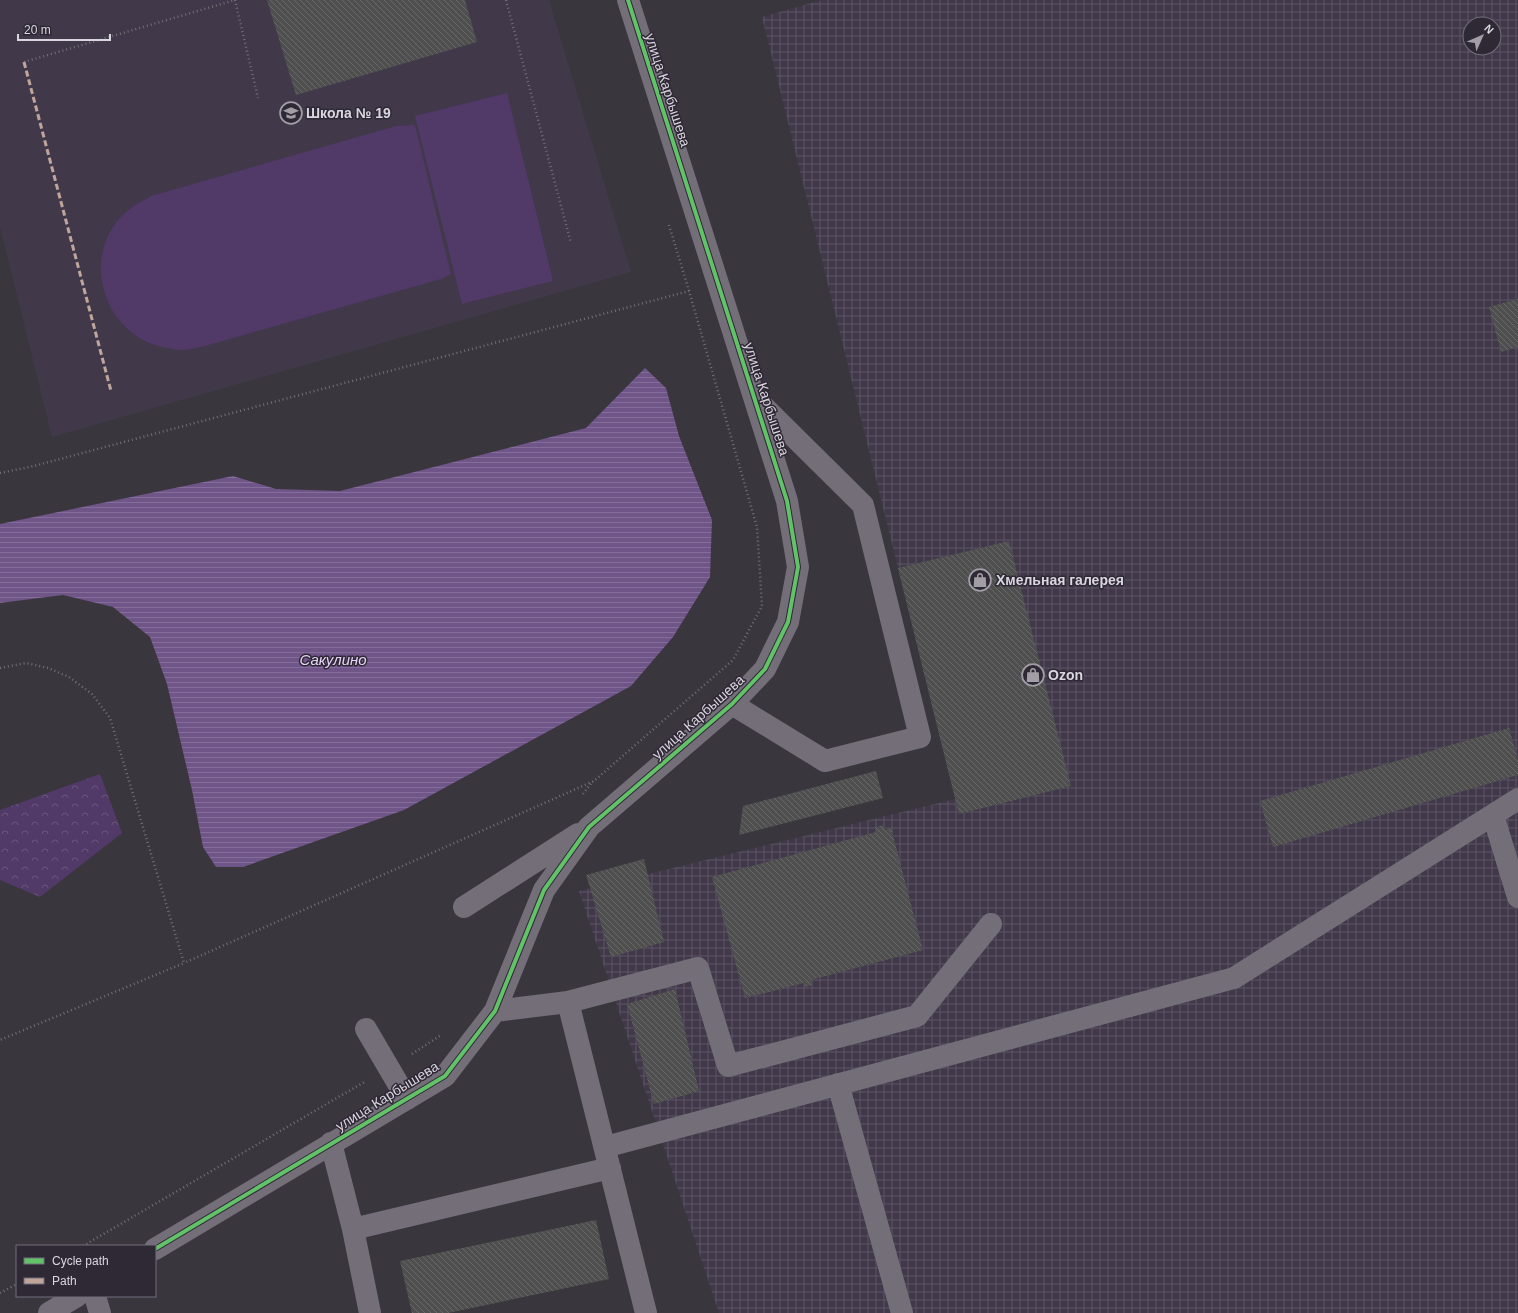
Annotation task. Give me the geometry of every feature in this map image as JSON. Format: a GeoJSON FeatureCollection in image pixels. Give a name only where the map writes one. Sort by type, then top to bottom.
{"type":"FeatureCollection","features":[{"type":"Feature","properties":{"kind":"street","name":"улица Карбышева"},"geometry":{"type":"LineString","coordinates":[[156,1248],[445,1076],[495,1011],[544,890],[589,827],[732,704],[765,669],[788,622],[798,567],[787,501],[756,399],[628,0]]}},
{"type":"Feature","properties":{"kind":"street"},"geometry":{"type":"LineString","coordinates":[[732,704],[825,761],[920,737],[863,506],[756,399]]}},
{"type":"Feature","properties":{"kind":"street"},"geometry":{"type":"LineString","coordinates":[[353,1229],[607,1158],[838,1084],[1234,978],[1518,799]]}},
{"type":"Feature","properties":{"kind":"street"},"geometry":{"type":"LineString","coordinates":[[1494,815],[1518,897]]}},
{"type":"Feature","properties":{"kind":"street"},"geometry":{"type":"LineString","coordinates":[[464,907],[589,827]]}},
{"type":"Feature","properties":{"kind":"street"},"geometry":{"type":"LineString","coordinates":[[495,1011],[568,1002],[698,968],[728,1066],[917,1016],[991,924]]}},
{"type":"Feature","properties":{"kind":"street"},"geometry":{"type":"LineString","coordinates":[[568,1002],[646,1313]]}},
{"type":"Feature","properties":{"kind":"street"},"geometry":{"type":"LineString","coordinates":[[366,1029],[407,1099]]}},
{"type":"Feature","properties":{"kind":"street"},"geometry":{"type":"LineString","coordinates":[[838,1084],[902,1313]]}},
{"type":"Feature","properties":{"kind":"street"},"geometry":{"type":"LineString","coordinates":[[331,1144],[353,1229],[370,1313]]}},
{"type":"Feature","properties":{"kind":"street"},"geometry":{"type":"LineString","coordinates":[[49,1313],[75,1297]]}},
{"type":"Feature","properties":{"kind":"street"},"geometry":{"type":"LineString","coordinates":[[95,1297],[100,1313]]}},
{"type":"Feature","properties":{"kind":"path"},"geometry":{"type":"LineString","coordinates":[[24,62],[235,0],[258,98]]}},
{"type":"Feature","properties":{"kind":"path"},"geometry":{"type":"LineString","coordinates":[[506,0],[571,243]]}},
{"type":"Feature","properties":{"kind":"path"},"geometry":{"type":"LineString","coordinates":[[0,473],[42,464],[689,291],[757,526],[762,606],[733,660],[594,781],[184,963],[0,1040]]}},
{"type":"Feature","properties":{"kind":"path"},"geometry":{"type":"LineString","coordinates":[[0,668],[26,664],[48,668],[69,677],[92,694],[110,718],[184,963]]}},
{"type":"Feature","properties":{"kind":"path"},"geometry":{"type":"LineString","coordinates":[[0,1293],[16,1285]]}},
{"type":"Feature","properties":{"kind":"shaded area","name":"Школа № 19"},"geometry":{"type":"Polygon","coordinates":[[[0,0],[549,0],[631,272],[52,437],[0,227],[0,0]]]}},
{"type":"Feature","properties":{"kind":"shaded area"},"geometry":{"type":"Polygon","coordinates":[[[822,0],[1518,0],[1518,1313],[719,1313],[579,891],[955,799],[762,17],[822,0]]]}},
{"type":"Feature","properties":{"kind":"green space"},"geometry":{"type":"Polygon","coordinates":[[[507,93],[553,281],[462,304],[415,116],[507,93]]]}},
{"type":"Feature","properties":{"kind":"green space"},"geometry":{"type":"Polygon","coordinates":[[[415,125],[451,274],[441,279],[187,350],[166,348],[146,342],[130,331],[117,316],[107,300],[102,281],[101,261],[105,242],[115,224],[127,211],[151,196],[396,126],[415,125]]]}},
{"type":"Feature","properties":{"kind":"green space"},"geometry":{"type":"Polygon","coordinates":[[[100,774],[122,833],[40,897],[0,880],[0,810],[100,774]]]}},
{"type":"Feature","properties":{"kind":"water","name":"Сакулино"},"geometry":{"type":"Polygon","coordinates":[[[645,368],[666,388],[679,436],[712,520],[710,577],[673,637],[631,686],[404,810],[243,867],[216,867],[203,847],[192,790],[167,684],[150,637],[113,607],[63,595],[0,603],[0,524],[233,476],[276,489],[340,491],[586,428],[645,368]]]}},
{"type":"Feature","properties":{"kind":"building"},"geometry":{"type":"Polygon","coordinates":[[[267,0],[465,0],[477,42],[296,95],[267,0]]]}},
{"type":"Feature","properties":{"kind":"building"},"geometry":{"type":"Polygon","coordinates":[[[1518,299],[1518,347],[1501,352],[1489,307],[1518,299]]]}},
{"type":"Feature","properties":{"kind":"building"},"geometry":{"type":"Polygon","coordinates":[[[1009,541],[1071,786],[959,814],[898,568],[1009,541]]]}},
{"type":"Feature","properties":{"kind":"building"},"geometry":{"type":"Polygon","coordinates":[[[1509,728],[1518,760],[1518,775],[1273,847],[1260,801],[1509,728]]]}},
{"type":"Feature","properties":{"kind":"building"},"geometry":{"type":"Polygon","coordinates":[[[876,771],[883,798],[739,835],[743,806],[876,771]]]}},
{"type":"Feature","properties":{"kind":"building"},"geometry":{"type":"Polygon","coordinates":[[[884,825],[885,830],[891,828],[923,950],[811,980],[813,985],[805,987],[804,983],[745,998],[712,877],[876,832],[875,827],[884,825]]]}},
{"type":"Feature","properties":{"kind":"building"},"geometry":{"type":"Polygon","coordinates":[[[644,859],[664,942],[611,957],[586,875],[644,859]]]}},
{"type":"Feature","properties":{"kind":"building"},"geometry":{"type":"Polygon","coordinates":[[[675,989],[699,1091],[654,1104],[627,1004],[675,989]]]}},
{"type":"Feature","properties":{"kind":"building"},"geometry":{"type":"Polygon","coordinates":[[[596,1220],[609,1279],[448,1313],[412,1313],[400,1261],[596,1220]]]}},
{"type":"Feature","properties":{"kind":"marked path"},"geometry":{"type":"LineString","coordinates":[[24,62],[111,391]]}},
{"type":"Feature","properties":{"kind":"cycle path"},"geometry":{"type":"LineString","coordinates":[[156,1248],[445,1076],[495,1011],[544,890],[589,827],[732,704],[765,669],[788,622],[798,567],[787,501],[628,0]]}},
{"type":"Feature","properties":{"kind":"place","name":"Школа № 19"},"geometry":{"type":"Point","coordinates":[291,113]}},
{"type":"Feature","properties":{"kind":"place","name":"Хмельная галерея"},"geometry":{"type":"Point","coordinates":[980,580]}},
{"type":"Feature","properties":{"kind":"place","name":"Ozon"},"geometry":{"type":"Point","coordinates":[1033,675]}}]}
